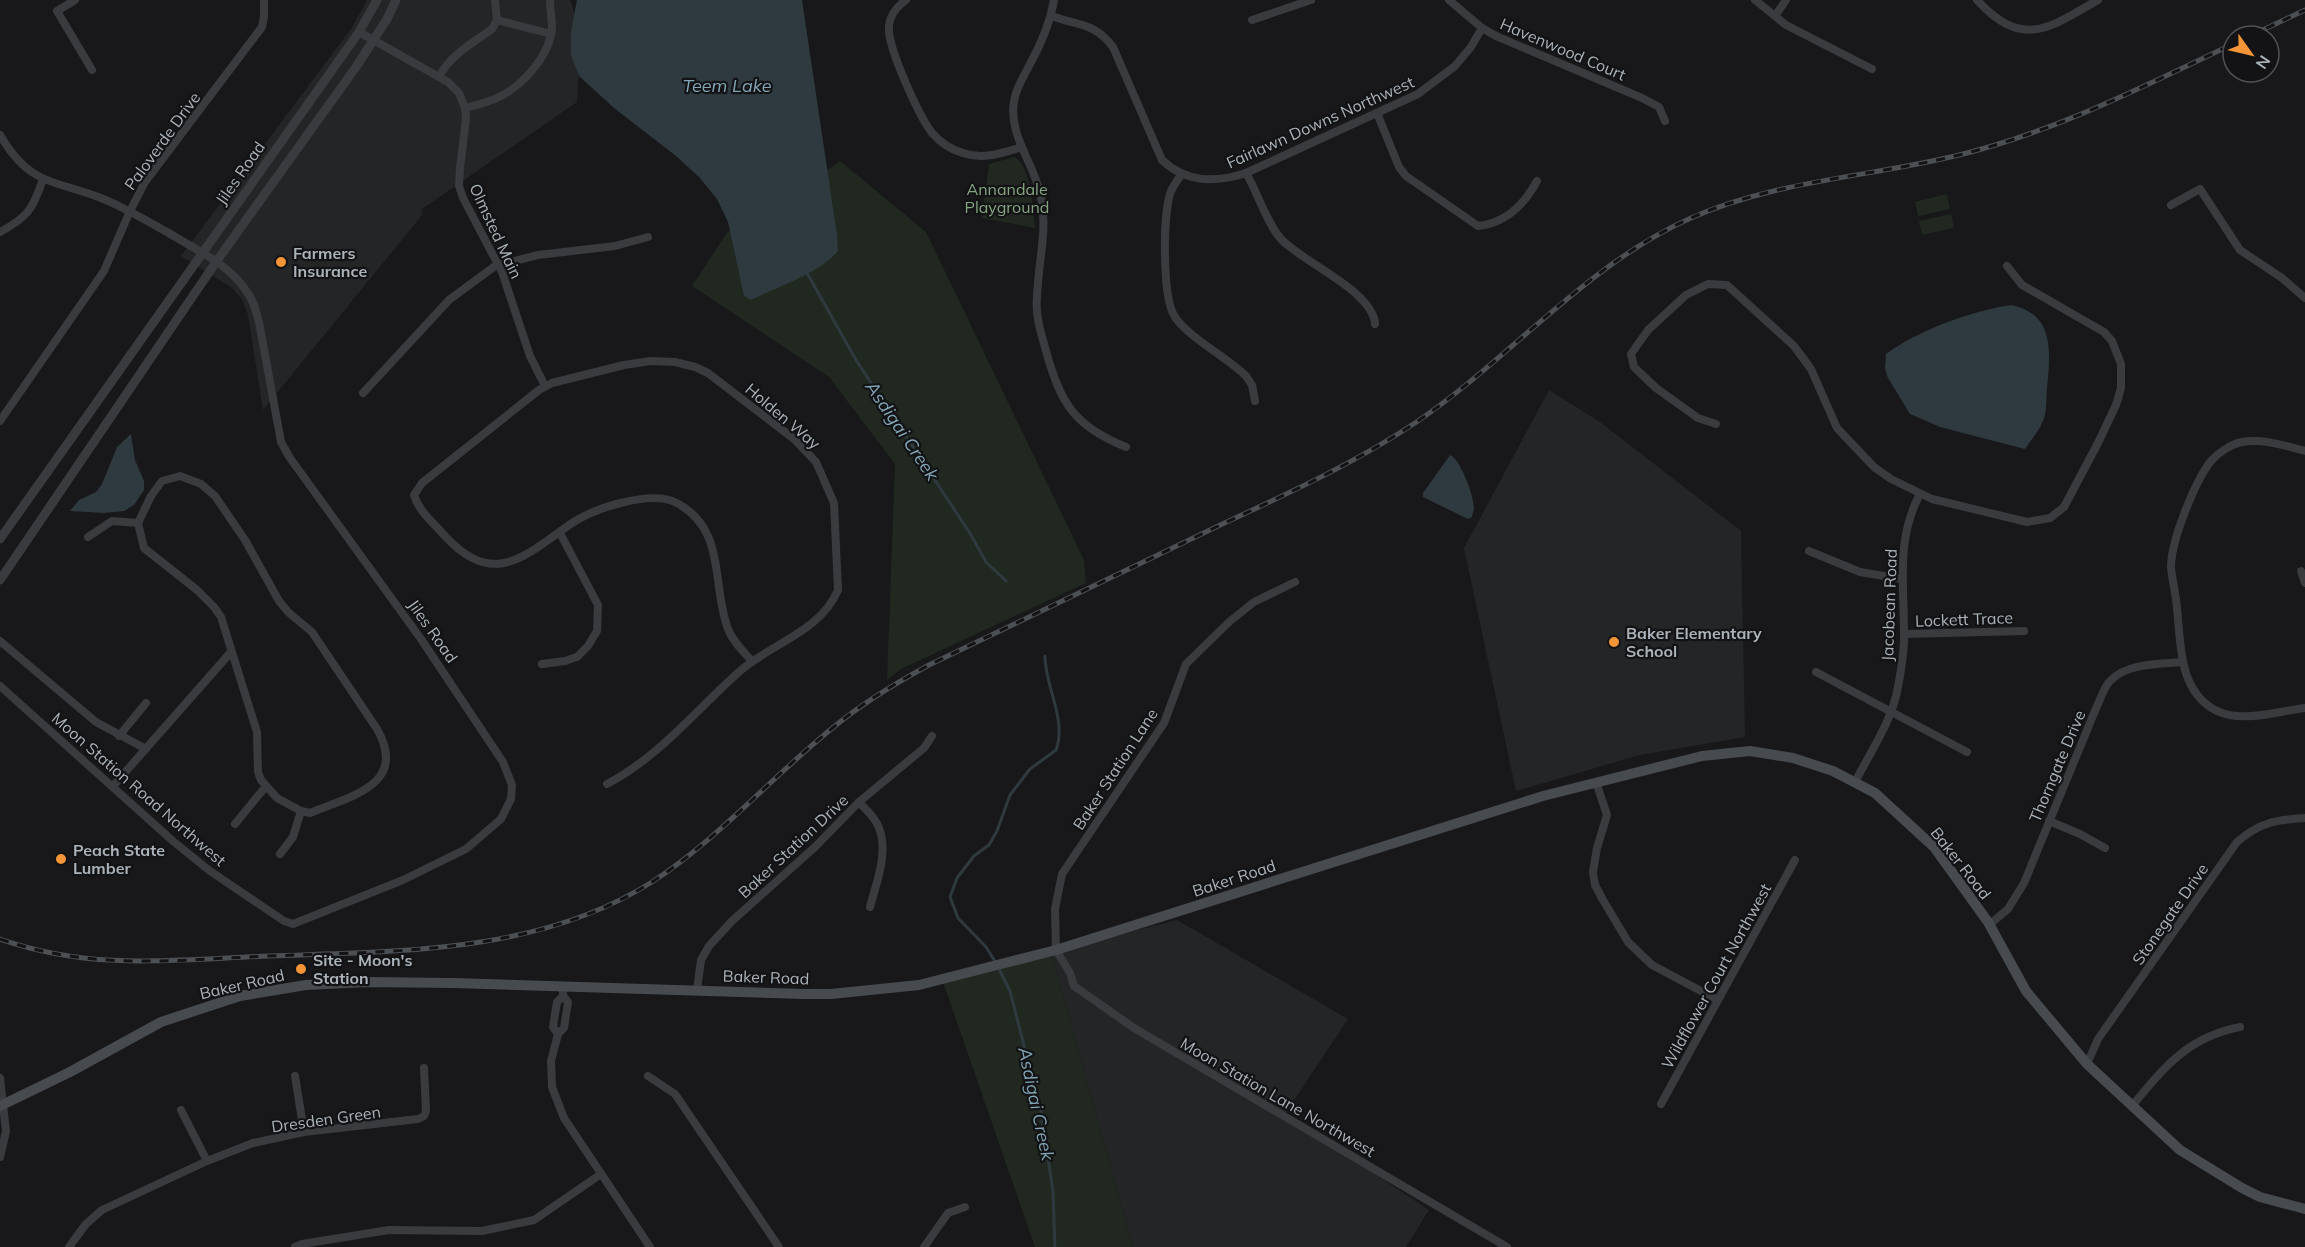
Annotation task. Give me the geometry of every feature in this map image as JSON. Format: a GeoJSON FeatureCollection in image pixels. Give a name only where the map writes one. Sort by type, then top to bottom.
{"type":"FeatureCollection","features":[{"type":"Feature","properties":{"kind":"main road","name":"Baker Road"},"geometry":{"type":"LineString","coordinates":[[1,1106],[161,1022],[240,996],[306,985],[454,982],[563,991],[698,990],[831,994],[919,985],[1056,950],[1520,802],[1702,756],[1750,751],[1792,758],[1833,771],[1875,793],[1934,847],[1989,925],[2026,991],[2087,1064],[2180,1150],[2242,1188],[2279,1204],[2305,1209]]}},
{"type":"Feature","properties":{"kind":"street"},"geometry":{"type":"LineString","coordinates":[[75,0],[57,11],[92,70]]}},
{"type":"Feature","properties":{"kind":"street","name":"Jiles Road"},"geometry":{"type":"LineString","coordinates":[[0,539],[359,32],[377,0]]}},
{"type":"Feature","properties":{"kind":"street","name":"Jiles Road"},"geometry":{"type":"LineString","coordinates":[[0,580],[216,262],[373,41],[396,0]]}},
{"type":"Feature","properties":{"kind":"street"},"geometry":{"type":"LineString","coordinates":[[439,77],[450,62],[492,29],[497,20],[495,0]]}},
{"type":"Feature","properties":{"kind":"street"},"geometry":{"type":"LineString","coordinates":[[359,32],[448,82],[459,93],[465,108],[507,93],[540,60],[551,34],[550,0]]}},
{"type":"Feature","properties":{"kind":"street"},"geometry":{"type":"LineString","coordinates":[[906,0],[892,16],[889,32],[893,51],[930,131],[947,146],[971,155],[992,156],[1022,147]]}},
{"type":"Feature","properties":{"kind":"street"},"geometry":{"type":"LineString","coordinates":[[1054,0],[1052,16],[1014,100],[1013,120],[1022,147],[1032,166],[1043,209],[1044,227],[1037,308],[1040,329],[1052,373],[1071,410],[1096,434],[1126,447]]}},
{"type":"Feature","properties":{"kind":"street"},"geometry":{"type":"LineString","coordinates":[[1252,20],[1311,0]]}},
{"type":"Feature","properties":{"kind":"street","name":"Havenwood Court"},"geometry":{"type":"LineString","coordinates":[[1449,0],[1482,28],[1542,57],[1659,107],[1665,121]]}},
{"type":"Feature","properties":{"kind":"street"},"geometry":{"type":"LineString","coordinates":[[1755,0],[1798,33],[1872,69]]}},
{"type":"Feature","properties":{"kind":"street"},"geometry":{"type":"LineString","coordinates":[[1775,16],[1786,0]]}},
{"type":"Feature","properties":{"kind":"street"},"geometry":{"type":"LineString","coordinates":[[1977,0],[2002,23],[2016,30],[2027,31],[2073,14],[2098,0]]}},
{"type":"Feature","properties":{"kind":"street","name":"Paloverde Drive"},"geometry":{"type":"LineString","coordinates":[[0,421],[104,271],[145,182],[262,27],[267,1]]}},
{"type":"Feature","properties":{"kind":"street"},"geometry":{"type":"LineString","coordinates":[[1052,16],[1098,30],[1105,37],[1113,47],[1162,160],[1181,174],[1170,191],[1166,213],[1166,273],[1170,307],[1182,324],[1246,376],[1252,385],[1255,401]]}},
{"type":"Feature","properties":{"kind":"street"},"geometry":{"type":"LineString","coordinates":[[497,20],[551,34]]}},
{"type":"Feature","properties":{"kind":"street","name":"Fairlawn Downs Northwest"},"geometry":{"type":"LineString","coordinates":[[1181,174],[1196,179],[1217,180],[1246,173],[1418,94],[1455,66],[1482,28]]}},
{"type":"Feature","properties":{"kind":"street","name":"Olmsted Main"},"geometry":{"type":"LineString","coordinates":[[465,108],[466,127],[459,186],[471,218],[508,288],[530,356],[545,386]]}},
{"type":"Feature","properties":{"kind":"street"},"geometry":{"type":"LineString","coordinates":[[1377,113],[1406,176],[1478,226],[1486,225],[1514,212],[1530,194],[1536,181]]}},
{"type":"Feature","properties":{"kind":"street"},"geometry":{"type":"LineString","coordinates":[[0,135],[18,161],[44,179],[101,198],[130,211],[216,262]]}},
{"type":"Feature","properties":{"kind":"street"},"geometry":{"type":"LineString","coordinates":[[1246,173],[1280,238],[1363,300],[1375,317],[1375,324]]}},
{"type":"Feature","properties":{"kind":"street"},"geometry":{"type":"LineString","coordinates":[[0,231],[19,222],[29,213],[44,179]]}},
{"type":"Feature","properties":{"kind":"street"},"geometry":{"type":"LineString","coordinates":[[2171,205],[2200,189],[2240,250],[2282,278],[2305,298]]}},
{"type":"Feature","properties":{"kind":"street"},"geometry":{"type":"LineString","coordinates":[[363,393],[450,300],[464,287],[497,265],[551,252],[615,246],[648,237]]}},
{"type":"Feature","properties":{"kind":"street","name":"Jiles Road"},"geometry":{"type":"LineString","coordinates":[[216,262],[237,279],[247,291],[255,308],[277,428],[281,442],[290,458],[421,639],[503,762],[512,785],[511,799],[501,819],[466,849],[403,880],[296,924]]}},
{"type":"Feature","properties":{"kind":"street"},"geometry":{"type":"LineString","coordinates":[[1716,423],[1698,418],[1656,388],[1634,367],[1631,354],[1648,330],[1661,317],[1686,295],[1708,284],[1727,285],[1794,346],[1811,369],[1837,428],[1874,467],[1891,479],[1920,494],[2027,522],[2050,518],[2064,507],[2116,405],[2122,376],[2121,364],[2112,341],[2096,326],[2022,285],[2007,266]]}},
{"type":"Feature","properties":{"kind":"street","name":"Holden Way"},"geometry":{"type":"LineString","coordinates":[[561,533],[525,557],[504,563],[480,563],[459,550],[416,503],[414,495],[416,490],[545,386],[624,365],[651,362],[675,362],[708,373],[794,439],[813,457],[827,483],[834,503],[838,590],[827,610],[818,619],[752,661],[716,692],[649,758],[607,784]]}},
{"type":"Feature","properties":{"kind":"street"},"geometry":{"type":"LineString","coordinates":[[2305,451],[2284,445],[2241,442],[2223,450],[2204,471],[2179,531],[2171,567],[2183,662],[2192,688],[2204,702],[2226,714],[2240,716],[2305,708]]}},
{"type":"Feature","properties":{"kind":"street"},"geometry":{"type":"LineString","coordinates":[[180,476],[201,484],[214,496],[245,540],[279,601],[288,612],[312,632],[381,736],[388,758],[381,778],[371,788],[310,813],[277,798],[261,780],[258,772],[257,732],[231,652],[221,617],[214,607],[197,590],[144,548],[138,523],[151,496],[162,481],[180,476]]}},
{"type":"Feature","properties":{"kind":"street","name":"Jacobean Road"},"geometry":{"type":"LineString","coordinates":[[1855,782],[1892,712],[1899,685],[1905,634],[1902,579],[1906,531],[1910,512],[1920,494]]}},
{"type":"Feature","properties":{"kind":"street"},"geometry":{"type":"LineString","coordinates":[[542,664],[577,657],[588,646],[597,631],[598,605],[561,533],[569,525],[584,517],[636,499],[668,499],[695,516],[707,532],[728,629],[739,647],[752,661]]}},
{"type":"Feature","properties":{"kind":"street"},"geometry":{"type":"LineString","coordinates":[[88,537],[112,521],[138,523]]}},
{"type":"Feature","properties":{"kind":"street"},"geometry":{"type":"LineString","coordinates":[[1809,551],[1860,573],[1902,579]]}},
{"type":"Feature","properties":{"kind":"street"},"geometry":{"type":"LineString","coordinates":[[2301,571],[2305,583]]}},
{"type":"Feature","properties":{"kind":"street","name":"Baker Station Lane"},"geometry":{"type":"LineString","coordinates":[[1056,950],[1055,909],[1062,874],[1164,723],[1186,664],[1222,628],[1254,602],[1295,582]]}},
{"type":"Feature","properties":{"kind":"street","name":"Lockett Trace"},"geometry":{"type":"LineString","coordinates":[[1905,634],[2024,631]]}},
{"type":"Feature","properties":{"kind":"street"},"geometry":{"type":"LineString","coordinates":[[0,640],[96,722],[119,736],[146,748]]}},
{"type":"Feature","properties":{"kind":"street"},"geometry":{"type":"LineString","coordinates":[[113,786],[231,652]]}},
{"type":"Feature","properties":{"kind":"street","name":"Thorngate Drive"},"geometry":{"type":"LineString","coordinates":[[1989,925],[2008,909],[2024,883],[2097,706],[2111,680],[2120,673],[2147,665],[2183,662]]}},
{"type":"Feature","properties":{"kind":"street"},"geometry":{"type":"LineString","coordinates":[[1816,672],[1966,752]]}},
{"type":"Feature","properties":{"kind":"street","name":"Moon Station Road Northwest"},"geometry":{"type":"LineString","coordinates":[[0,686],[174,842],[210,871],[284,921],[296,924]]}},
{"type":"Feature","properties":{"kind":"street"},"geometry":{"type":"LineString","coordinates":[[119,736],[146,703]]}},
{"type":"Feature","properties":{"kind":"street","name":"Baker Station Drive"},"geometry":{"type":"LineString","coordinates":[[698,990],[701,960],[709,946],[732,921],[816,847],[859,802],[924,748],[932,736]]}},
{"type":"Feature","properties":{"kind":"street"},"geometry":{"type":"LineString","coordinates":[[1596,782],[1607,815],[1597,848],[1593,872],[1595,885],[1603,900],[1628,942],[1652,965],[1718,1000]]}},
{"type":"Feature","properties":{"kind":"street"},"geometry":{"type":"LineString","coordinates":[[235,824],[266,786]]}},
{"type":"Feature","properties":{"kind":"street"},"geometry":{"type":"LineString","coordinates":[[859,802],[876,822],[880,831],[882,857],[870,907]]}},
{"type":"Feature","properties":{"kind":"street"},"geometry":{"type":"LineString","coordinates":[[280,854],[293,837],[302,811]]}},
{"type":"Feature","properties":{"kind":"street","name":"Stonegate Drive"},"geometry":{"type":"LineString","coordinates":[[2087,1064],[2098,1039],[2237,842],[2264,824],[2305,818]]}},
{"type":"Feature","properties":{"kind":"street"},"geometry":{"type":"LineString","coordinates":[[2049,821],[2080,834],[2104,848]]}},
{"type":"Feature","properties":{"kind":"street","name":"Wildflower Court Northwest"},"geometry":{"type":"LineString","coordinates":[[1660,1104],[1795,860]]}},
{"type":"Feature","properties":{"kind":"street","name":"Moon Station Lane Northwest"},"geometry":{"type":"LineString","coordinates":[[1056,950],[1070,973],[1074,986],[1134,1028],[1507,1247]]}},
{"type":"Feature","properties":{"kind":"street"},"geometry":{"type":"LineString","coordinates":[[563,991],[557,1002],[553,1027],[558,1034],[551,1061],[552,1087],[564,1118],[650,1247]]}},
{"type":"Feature","properties":{"kind":"street"},"geometry":{"type":"LineString","coordinates":[[2132,1106],[2157,1075],[2186,1048],[2208,1036],[2240,1027]]}},
{"type":"Feature","properties":{"kind":"street","name":"Dresden Green"},"geometry":{"type":"LineString","coordinates":[[69,1247],[86,1224],[102,1210],[207,1161],[253,1143],[304,1132],[418,1119],[424,1116],[426,1111],[424,1068]]}},
{"type":"Feature","properties":{"kind":"street"},"geometry":{"type":"LineString","coordinates":[[295,1076],[304,1132]]}},
{"type":"Feature","properties":{"kind":"street"},"geometry":{"type":"LineString","coordinates":[[648,1076],[675,1094],[779,1247]]}},
{"type":"Feature","properties":{"kind":"street"},"geometry":{"type":"LineString","coordinates":[[0,1078],[6,1140],[0,1157]]}},
{"type":"Feature","properties":{"kind":"street"},"geometry":{"type":"LineString","coordinates":[[181,1110],[207,1161]]}},
{"type":"Feature","properties":{"kind":"street"},"geometry":{"type":"LineString","coordinates":[[295,1247],[389,1230],[482,1231],[534,1220],[601,1174]]}},
{"type":"Feature","properties":{"kind":"street"},"geometry":{"type":"LineString","coordinates":[[924,1247],[948,1213],[966,1208]]}},
{"type":"Feature","properties":{"kind":"shaded area"},"geometry":{"type":"Polygon","coordinates":[[[367,0],[570,0],[581,32],[577,102],[422,209],[423,214],[263,410],[248,315],[242,299],[232,288],[181,256],[351,29],[367,0]]]}},
{"type":"Feature","properties":{"kind":"shaded area","name":"Baker Elementary School"},"geometry":{"type":"Polygon","coordinates":[[[1549,390],[1600,422],[1741,531],[1745,737],[1640,755],[1516,791],[1464,548],[1549,390]]]}},
{"type":"Feature","properties":{"kind":"shaded area"},"geometry":{"type":"Polygon","coordinates":[[[1177,920],[1348,1019],[1285,1114],[1429,1210],[1406,1247],[1133,1247],[1051,952],[1177,920]]]}},
{"type":"Feature","properties":{"kind":"green space","name":"Annandale Playground"},"geometry":{"type":"Polygon","coordinates":[[[1014,157],[1020,161],[1028,178],[1035,228],[982,218],[989,164],[1014,157]]]}},
{"type":"Feature","properties":{"kind":"green space"},"geometry":{"type":"Polygon","coordinates":[[[840,161],[926,232],[1084,560],[1086,583],[901,669],[887,680],[895,464],[829,377],[692,286],[728,231],[797,247],[798,191],[840,161]]]}},
{"type":"Feature","properties":{"kind":"green space"},"geometry":{"type":"Polygon","coordinates":[[[1947,194],[1950,209],[1918,216],[1915,202],[1947,194]]]}},
{"type":"Feature","properties":{"kind":"green space"},"geometry":{"type":"Polygon","coordinates":[[[1951,214],[1954,228],[1922,235],[1919,221],[1951,214]]]}},
{"type":"Feature","properties":{"kind":"green space"},"geometry":{"type":"Polygon","coordinates":[[[1051,952],[1133,1247],[1035,1247],[942,979],[1051,952]]]}},
{"type":"Feature","properties":{"kind":"water","name":"Teem Lake"},"geometry":{"type":"Polygon","coordinates":[[[577,0],[802,0],[838,251],[820,266],[798,279],[751,300],[744,296],[728,222],[717,199],[699,177],[676,156],[614,108],[579,76],[571,55],[571,32],[577,0]]]}},
{"type":"Feature","properties":{"kind":"water"},"geometry":{"type":"Polygon","coordinates":[[[2011,305],[2026,310],[2036,317],[2043,326],[2049,349],[2045,414],[2025,449],[1940,427],[1910,414],[1888,378],[1885,369],[1886,354],[1914,337],[1946,323],[2011,305]]]}},
{"type":"Feature","properties":{"kind":"water"},"geometry":{"type":"Polygon","coordinates":[[[131,434],[135,460],[144,481],[144,490],[134,505],[124,511],[104,513],[70,511],[79,500],[96,492],[102,484],[117,447],[131,434]]]}},
{"type":"Feature","properties":{"kind":"water"},"geometry":{"type":"Polygon","coordinates":[[[1450,455],[1462,470],[1472,495],[1474,509],[1472,517],[1468,519],[1423,497],[1423,493],[1450,455]]]}},
{"type":"Feature","properties":{"kind":"waterway","name":"Asdigai Creek"},"geometry":{"type":"LineString","coordinates":[[807,273],[856,360],[971,535],[986,562],[1006,581]]}},
{"type":"Feature","properties":{"kind":"waterway","name":"Asdigai Creek"},"geometry":{"type":"LineString","coordinates":[[996,963],[986,947],[958,918],[950,897],[957,878],[974,856],[989,845],[997,831],[1010,795],[1030,769],[1056,750],[1059,727],[1045,656]]}},
{"type":"Feature","properties":{"kind":"waterway","name":"Asdigai Creek"},"geometry":{"type":"LineString","coordinates":[[999,969],[1010,991],[1041,1112],[1053,1191],[1055,1247]]}},
{"type":"Feature","properties":{"kind":"railway"},"geometry":{"type":"LineString","coordinates":[[2275,24],[2305,10]]}},
{"type":"Feature","properties":{"kind":"railway"},"geometry":{"type":"LineString","coordinates":[[0,939],[67,956],[133,961],[367,952],[466,944],[515,936],[562,923],[608,906],[652,882],[677,865],[812,745],[880,693],[929,665],[1291,492],[1391,438],[1450,398],[1582,287],[1653,238],[1691,218],[1755,196],[1955,156],[2028,135],[2097,108],[2221,50]]}},
{"type":"Feature","properties":{"kind":"place","name":"Farmers Insurance"},"geometry":{"type":"Point","coordinates":[281,262]}},
{"type":"Feature","properties":{"kind":"place","name":"Baker Elementary School"},"geometry":{"type":"Point","coordinates":[1614,642]}},
{"type":"Feature","properties":{"kind":"place","name":"Peach State Lumber"},"geometry":{"type":"Point","coordinates":[61,859]}},
{"type":"Feature","properties":{"kind":"place","name":"Site - Moon's Station"},"geometry":{"type":"Point","coordinates":[301,969]}}]}
